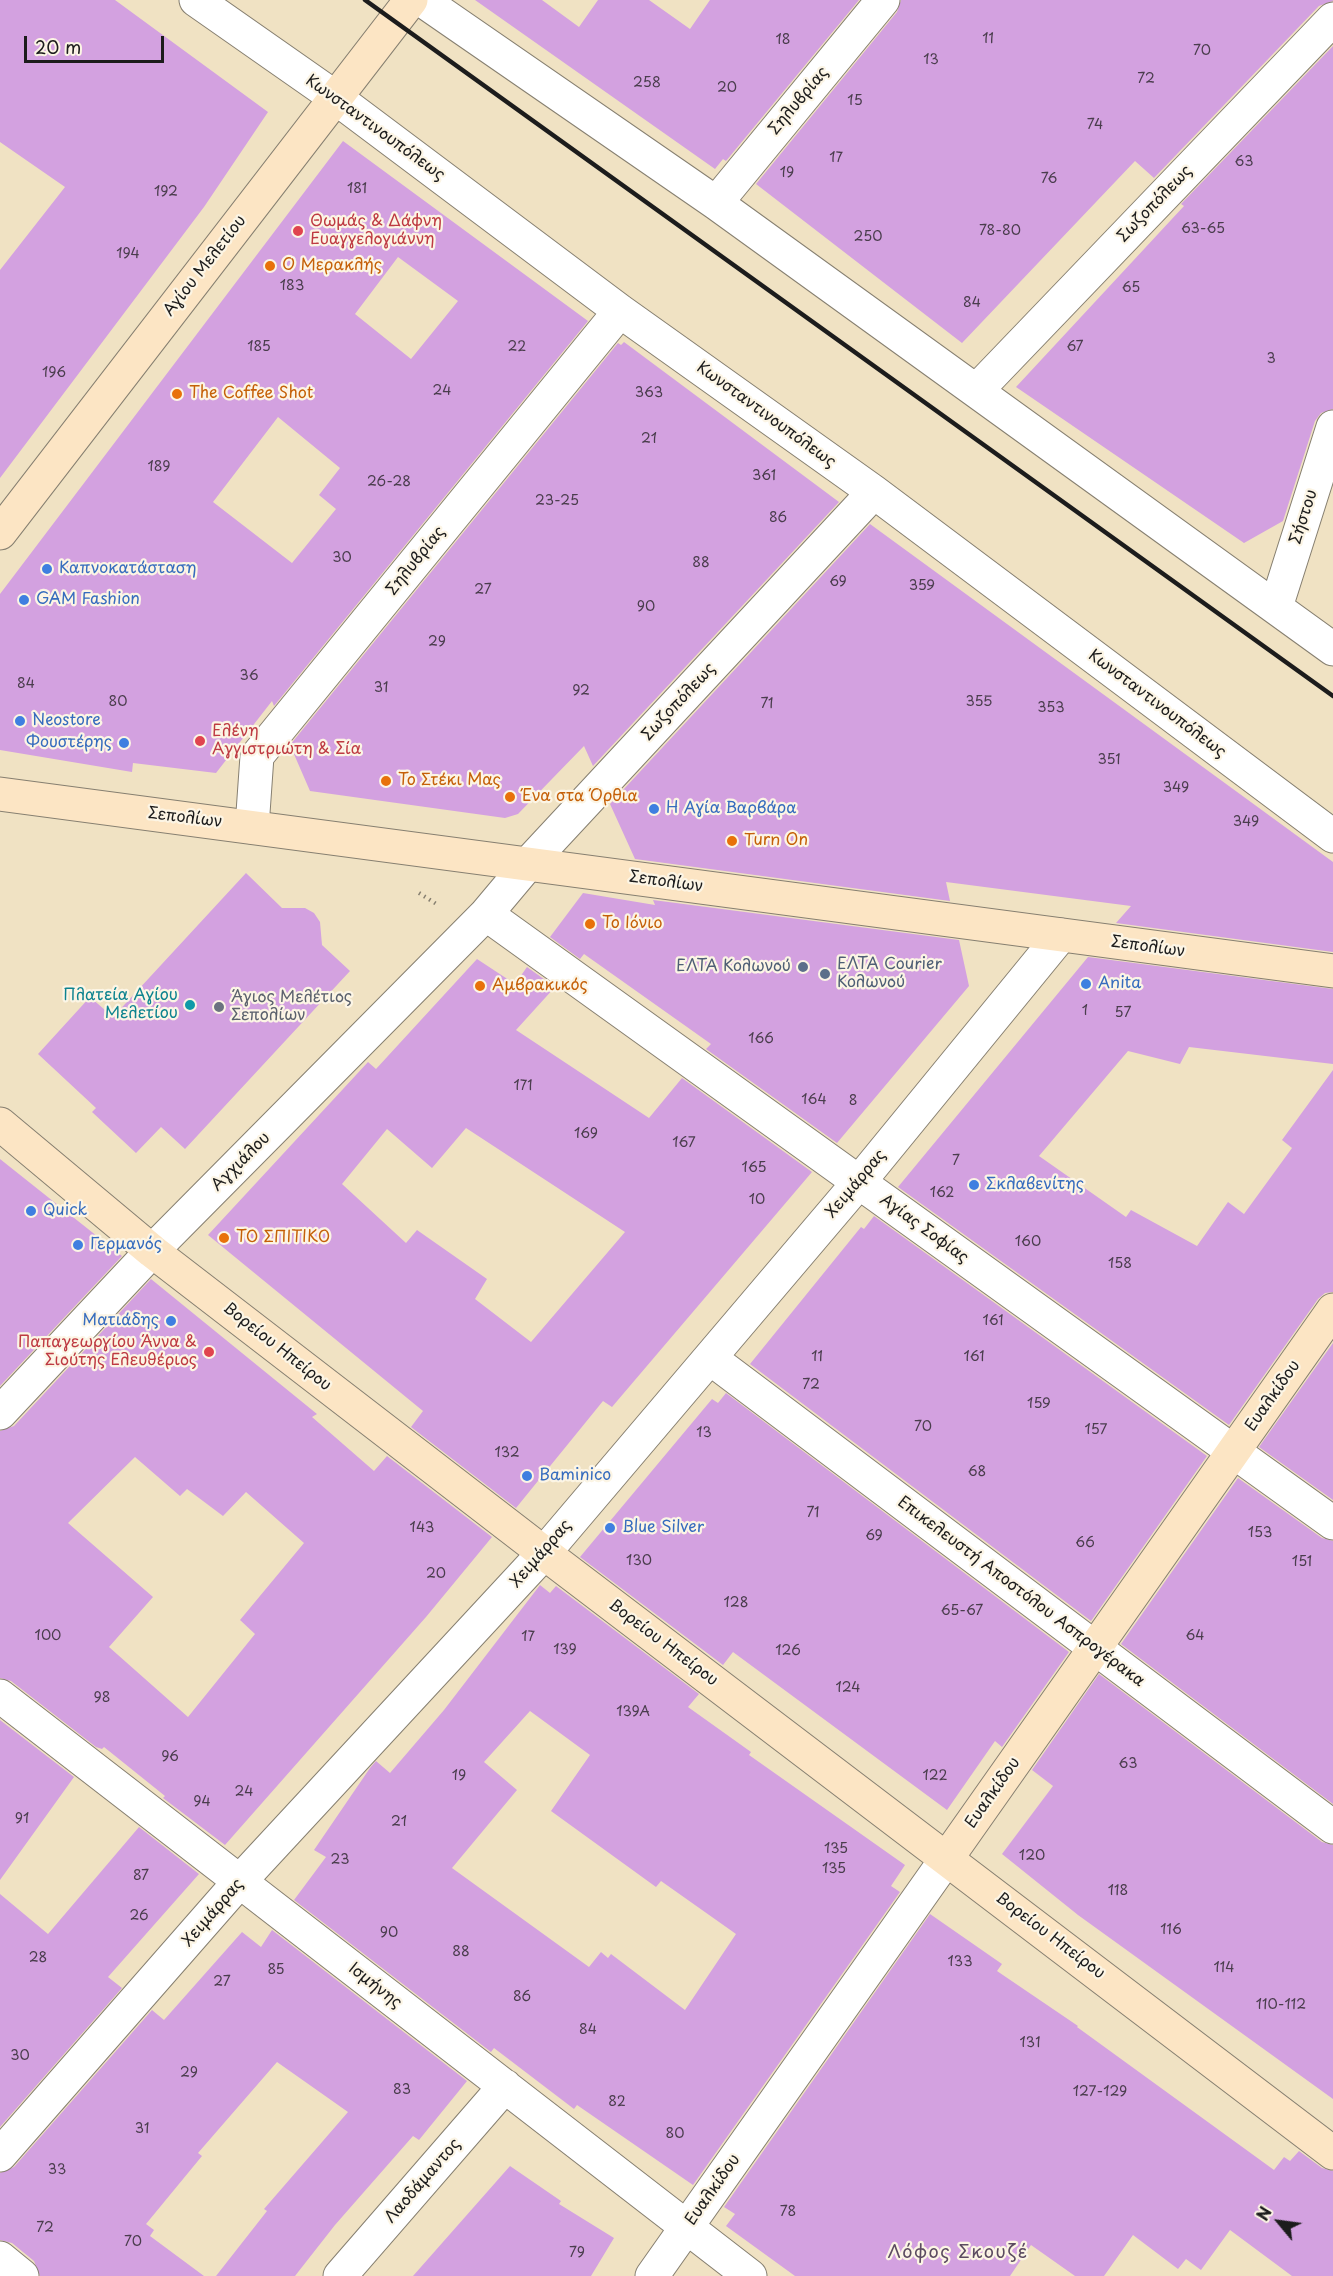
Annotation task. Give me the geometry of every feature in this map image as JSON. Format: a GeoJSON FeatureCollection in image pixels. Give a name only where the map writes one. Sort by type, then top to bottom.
{"type":"FeatureCollection","features":[{"type":"Feature","properties":{"kind":"street","name":"Κωνσταντινουπόλεως"},"geometry":{"type":"LineString","coordinates":[[196,0],[336,98],[620,311],[874,492],[1333,836]]}},
{"type":"Feature","properties":{"kind":"street","name":"Αγίου Μελετίου"},"geometry":{"type":"LineString","coordinates":[[0,533],[411,0]]}},
{"type":"Feature","properties":{"kind":"street"},"geometry":{"type":"LineString","coordinates":[[422,0],[716,203],[1333,649]]}},
{"type":"Feature","properties":{"kind":"street","name":"Σηλυβρίας"},"geometry":{"type":"LineString","coordinates":[[716,203],[883,0]]}},
{"type":"Feature","properties":{"kind":"street","name":"Σωζοπόλεως"},"geometry":{"type":"LineString","coordinates":[[977,390],[1333,19]]}},
{"type":"Feature","properties":{"kind":"street","name":"Σηλυβρίας"},"geometry":{"type":"LineString","coordinates":[[252,827],[257,756],[620,311]]}},
{"type":"Feature","properties":{"kind":"street","name":"Σήστου"},"geometry":{"type":"LineString","coordinates":[[1276,608],[1333,427]]}},
{"type":"Feature","properties":{"kind":"street","name":"Σωζοπόλεως"},"geometry":{"type":"LineString","coordinates":[[486,914],[528,864],[874,492]]}},
{"type":"Feature","properties":{"kind":"street","name":"Σεπολίων"},"geometry":{"type":"LineString","coordinates":[[0,794],[1333,971]]}},
{"type":"Feature","properties":{"kind":"street","name":"Αγίας Σοφίας"},"geometry":{"type":"LineString","coordinates":[[486,914],[1333,1523]]}},
{"type":"Feature","properties":{"kind":"street","name":"Αγχιάλου"},"geometry":{"type":"LineString","coordinates":[[0,1413],[152,1251],[486,914]]}},
{"type":"Feature","properties":{"kind":"street","name":"Χειμάρρας"},"geometry":{"type":"LineString","coordinates":[[0,2155],[240,1881],[544,1553],[859,1182],[1061,935]]}},
{"type":"Feature","properties":{"kind":"street","name":"Βορείου Ηπείρου"},"geometry":{"type":"LineString","coordinates":[[0,1124],[152,1251],[544,1553],[1333,2153]]}},
{"type":"Feature","properties":{"kind":"street","name":"Ευαλκίδου"},"geometry":{"type":"LineString","coordinates":[[652,2276],[1333,1310]]}},
{"type":"Feature","properties":{"kind":"street","name":"Επικελευστή Αποστόλου Ασπρογέρακα"},"geometry":{"type":"LineString","coordinates":[[710,1358],[1333,1827]]}},
{"type":"Feature","properties":{"kind":"street","name":"Ισμήνης"},"geometry":{"type":"LineString","coordinates":[[0,1696],[750,2276]]}},
{"type":"Feature","properties":{"kind":"street","name":"Λαοδάμαντος"},"geometry":{"type":"LineString","coordinates":[[340,2276],[505,2086]]}},
{"type":"Feature","properties":{"kind":"street"},"geometry":{"type":"LineString","coordinates":[[0,2258],[22,2276]]}},
{"type":"Feature","properties":{"kind":"building"},"geometry":{"type":"Polygon","coordinates":[[[0,0],[115,0],[268,112],[204,207],[0,478],[0,270],[65,187],[0,142],[0,0]]]}},
{"type":"Feature","properties":{"kind":"building"},"geometry":{"type":"Polygon","coordinates":[[[475,0],[542,0],[579,27],[598,0],[649,0],[690,29],[710,0],[859,0],[726,161],[723,159],[715,169],[475,0]]]}},
{"type":"Feature","properties":{"kind":"building"},"geometry":{"type":"Polygon","coordinates":[[[901,0],[1333,1],[1319,6],[1154,178],[1135,161],[962,343],[756,184],[897,12],[901,0]]]}},
{"type":"Feature","properties":{"kind":"building"},"geometry":{"type":"Polygon","coordinates":[[[1333,46],[1333,409],[1321,413],[1315,421],[1283,521],[1244,543],[1016,387],[1184,206],[1181,204],[1333,46]]]}},
{"type":"Feature","properties":{"kind":"building"},"geometry":{"type":"Polygon","coordinates":[[[343,141],[588,321],[274,706],[272,701],[216,773],[133,763],[132,772],[0,750],[0,594],[343,141]],[[398,257],[355,314],[411,359],[458,301],[398,257]],[[278,417],[213,502],[292,563],[336,509],[319,495],[340,468],[278,417]]]}},
{"type":"Feature","properties":{"kind":"building"},"geometry":{"type":"Polygon","coordinates":[[[624,342],[839,502],[593,766],[584,746],[518,814],[505,818],[310,791],[290,745],[618,343],[621,345],[624,342]]]}},
{"type":"Feature","properties":{"kind":"building"},"geometry":{"type":"Polygon","coordinates":[[[870,524],[1333,862],[1333,952],[1116,923],[1131,906],[946,882],[950,901],[635,859],[610,804],[870,524]]]}},
{"type":"Feature","properties":{"kind":"building","name":"Άγιος Μελέτιος Σεπολίων"},"geometry":{"type":"Polygon","coordinates":[[[246,873],[282,908],[305,908],[314,913],[320,922],[322,945],[350,971],[185,1149],[161,1127],[136,1153],[92,1112],[96,1108],[38,1054],[90,997],[113,1017],[246,873]]]}},
{"type":"Feature","properties":{"kind":"building"},"geometry":{"type":"Polygon","coordinates":[[[583,893],[655,905],[653,900],[959,940],[969,986],[837,1143],[706,1049],[711,1044],[584,954],[580,959],[550,937],[583,893]]]}},
{"type":"Feature","properties":{"kind":"building"},"geometry":{"type":"Polygon","coordinates":[[[1088,957],[1333,989],[1333,1064],[1189,1047],[1180,1064],[1128,1051],[1039,1156],[1126,1217],[1131,1210],[1197,1246],[1228,1202],[1244,1214],[1292,1148],[1282,1140],[1333,1070],[1333,1292],[1325,1293],[1318,1299],[1229,1425],[898,1187],[1088,957]]]}},
{"type":"Feature","properties":{"kind":"building"},"geometry":{"type":"Polygon","coordinates":[[[477,959],[515,984],[527,967],[555,987],[516,1030],[649,1118],[682,1078],[812,1172],[612,1407],[603,1401],[516,1508],[411,1427],[423,1411],[208,1235],[368,1062],[376,1069],[477,959]],[[466,1128],[432,1168],[387,1129],[342,1184],[406,1243],[417,1230],[487,1279],[475,1299],[531,1342],[625,1232],[466,1128]]]}},
{"type":"Feature","properties":{"kind":"building"},"geometry":{"type":"Polygon","coordinates":[[[0,1159],[122,1256],[0,1386],[0,1159]]]}},
{"type":"Feature","properties":{"kind":"building"},"geometry":{"type":"Polygon","coordinates":[[[874,1216],[1207,1456],[1091,1621],[750,1364],[861,1227],[864,1229],[874,1216]]]}},
{"type":"Feature","properties":{"kind":"building"},"geometry":{"type":"Polygon","coordinates":[[[151,1279],[317,1414],[312,1417],[374,1471],[387,1456],[492,1537],[426,1617],[225,1845],[163,1798],[165,1796],[104,1747],[102,1749],[96,1747],[11,1681],[0,1678],[0,1431],[14,1426],[151,1279]],[[135,1457],[68,1523],[153,1597],[109,1647],[188,1717],[255,1634],[240,1620],[304,1543],[246,1492],[223,1516],[187,1489],[180,1496],[135,1457]]]}},
{"type":"Feature","properties":{"kind":"building"},"geometry":{"type":"Polygon","coordinates":[[[1333,1343],[1333,1500],[1259,1447],[1333,1343]]]}},
{"type":"Feature","properties":{"kind":"building"},"geometry":{"type":"Polygon","coordinates":[[[726,1393],[1069,1652],[1002,1747],[995,1741],[947,1810],[733,1652],[723,1665],[580,1557],[712,1399],[718,1403],[726,1393]]]}},
{"type":"Feature","properties":{"kind":"building"},"geometry":{"type":"Polygon","coordinates":[[[1238,1478],[1322,1538],[1333,1541],[1333,1804],[1121,1644],[1238,1478]]]}},
{"type":"Feature","properties":{"kind":"building"},"geometry":{"type":"Polygon","coordinates":[[[540,1585],[550,1593],[556,1586],[699,1694],[688,1707],[751,1752],[749,1755],[905,1865],[891,1886],[900,1892],[693,2185],[577,2105],[574,2109],[494,2048],[491,2052],[294,1900],[326,1857],[314,1850],[370,1768],[376,1761],[390,1773],[444,1710],[540,1585]],[[530,1711],[484,1762],[517,1790],[452,1868],[589,1967],[601,1952],[608,1958],[611,1954],[685,2010],[736,1934],[661,1881],[656,1887],[551,1811],[590,1755],[530,1711]]]}},
{"type":"Feature","properties":{"kind":"building"},"geometry":{"type":"Polygon","coordinates":[[[1099,1674],[1322,1842],[1333,1845],[1333,2099],[1078,1915],[1002,1854],[1053,1786],[1032,1770],[1099,1674]]]}},
{"type":"Feature","properties":{"kind":"building"},"geometry":{"type":"Polygon","coordinates":[[[0,1720],[74,1777],[0,1880],[0,1720]]]}},
{"type":"Feature","properties":{"kind":"building"},"geometry":{"type":"Polygon","coordinates":[[[139,1827],[199,1874],[108,1977],[122,1988],[0,2127],[0,1894],[48,1934],[139,1827]]]}},
{"type":"Feature","properties":{"kind":"building"},"geometry":{"type":"Polygon","coordinates":[[[930,1914],[1002,1964],[997,1971],[1078,2026],[1274,2170],[1284,2157],[1290,2161],[1299,2151],[1322,2168],[1333,2171],[1333,2276],[1292,2276],[1230,2230],[1201,2270],[1186,2259],[1178,2269],[1133,2235],[1104,2276],[1075,2276],[1031,2245],[1010,2276],[795,2276],[726,2226],[735,2214],[724,2207],[930,1914]]]}},
{"type":"Feature","properties":{"kind":"building"},"geometry":{"type":"Polygon","coordinates":[[[272,1930],[467,2081],[419,2140],[413,2136],[335,2225],[295,2276],[216,2276],[267,2211],[264,2209],[348,2112],[277,2062],[198,2153],[202,2156],[146,2224],[154,2230],[150,2236],[204,2276],[40,2276],[34,2261],[12,2243],[0,2240],[0,2173],[14,2167],[152,2010],[164,2020],[242,1932],[261,1947],[272,1930]]]}},
{"type":"Feature","properties":{"kind":"building"},"geometry":{"type":"Polygon","coordinates":[[[510,2166],[561,2201],[559,2204],[614,2238],[591,2276],[413,2276],[510,2166]]]}},
{"type":"Feature","properties":{"kind":"railway"},"geometry":{"type":"LineString","coordinates":[[365,0],[1333,696]]}},
{"type":"Feature","properties":{"kind":"place","name":"Θωμάς & Δάφνη Ευαγγελογιάννη"},"geometry":{"type":"Point","coordinates":[298,231]}},
{"type":"Feature","properties":{"kind":"place","name":"Ο Μερακλής"},"geometry":{"type":"Point","coordinates":[270,266]}},
{"type":"Feature","properties":{"kind":"place","name":"The Coffee Shot"},"geometry":{"type":"Point","coordinates":[177,394]}},
{"type":"Feature","properties":{"kind":"place","name":"Καπνοκατάσταση"},"geometry":{"type":"Point","coordinates":[47,569]}},
{"type":"Feature","properties":{"kind":"place","name":"GAM Fashion"},"geometry":{"type":"Point","coordinates":[24,600]}},
{"type":"Feature","properties":{"kind":"place","name":"Neostore"},"geometry":{"type":"Point","coordinates":[20,721]}},
{"type":"Feature","properties":{"kind":"place","name":"Ελένη Αγγιστριώτη & Σία"},"geometry":{"type":"Point","coordinates":[200,741]}},
{"type":"Feature","properties":{"kind":"place","name":"Φουστέρης"},"geometry":{"type":"Point","coordinates":[124,743]}},
{"type":"Feature","properties":{"kind":"place","name":"Το Στέκι Μας"},"geometry":{"type":"Point","coordinates":[386,781]}},
{"type":"Feature","properties":{"kind":"place","name":"Ένα στα Όρθια"},"geometry":{"type":"Point","coordinates":[510,797]}},
{"type":"Feature","properties":{"kind":"place","name":"Η Αγία Βαρβάρα"},"geometry":{"type":"Point","coordinates":[654,809]}},
{"type":"Feature","properties":{"kind":"place","name":"Turn On"},"geometry":{"type":"Point","coordinates":[732,841]}},
{"type":"Feature","properties":{"kind":"place","name":"Το Ιόνιο"},"geometry":{"type":"Point","coordinates":[590,924]}},
{"type":"Feature","properties":{"kind":"place","name":"ΕΛΤΑ Κολωνού"},"geometry":{"type":"Point","coordinates":[803,967]}},
{"type":"Feature","properties":{"kind":"place","name":"ΕΛΤΑ Courier Κολωνού"},"geometry":{"type":"Point","coordinates":[825,974]}},
{"type":"Feature","properties":{"kind":"place","name":"Anita"},"geometry":{"type":"Point","coordinates":[1086,984]}},
{"type":"Feature","properties":{"kind":"place","name":"Αμβρακικός"},"geometry":{"type":"Point","coordinates":[480,986]}},
{"type":"Feature","properties":{"kind":"place","name":"Πλατεία Αγίου Μελετίου"},"geometry":{"type":"Point","coordinates":[190,1005]}},
{"type":"Feature","properties":{"kind":"place","name":"Άγιος Μελέτιος Σεπολίων"},"geometry":{"type":"Point","coordinates":[219,1007]}},
{"type":"Feature","properties":{"kind":"place","name":"Σκλαβενίτης"},"geometry":{"type":"Point","coordinates":[974,1185]}},
{"type":"Feature","properties":{"kind":"place","name":"Quick"},"geometry":{"type":"Point","coordinates":[31,1211]}},
{"type":"Feature","properties":{"kind":"place","name":"ΤΟ ΣΠΙΤΙΚΟ"},"geometry":{"type":"Point","coordinates":[224,1238]}},
{"type":"Feature","properties":{"kind":"place","name":"Γερμανός"},"geometry":{"type":"Point","coordinates":[78,1245]}},
{"type":"Feature","properties":{"kind":"place","name":"Ματιάδης"},"geometry":{"type":"Point","coordinates":[171,1321]}},
{"type":"Feature","properties":{"kind":"place","name":"Παπαγεωργίου Άννα & Σιούτης Ελευθέριος"},"geometry":{"type":"Point","coordinates":[209,1352]}},
{"type":"Feature","properties":{"kind":"place","name":"Baminico"},"geometry":{"type":"Point","coordinates":[527,1476]}},
{"type":"Feature","properties":{"kind":"place","name":"Blue Silver"},"geometry":{"type":"Point","coordinates":[610,1528]}},
{"type":"Feature","properties":{"kind":"district","name":"Λόφος Σκουζέ"},"geometry":{"type":"Point","coordinates":[958,2253]}}]}
